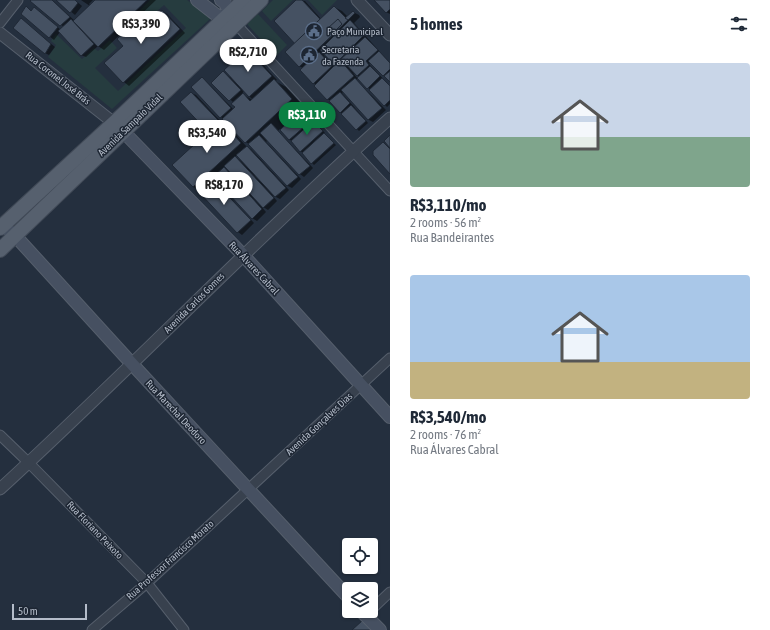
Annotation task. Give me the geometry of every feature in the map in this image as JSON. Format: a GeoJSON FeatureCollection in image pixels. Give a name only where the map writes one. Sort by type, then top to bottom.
{"type":"FeatureCollection","features":[{"type":"Feature","properties":{"kind":"main road"},"geometry":{"type":"LineString","coordinates":[[196,0],[215,14],[230,19]]}},
{"type":"Feature","properties":{"kind":"main road"},"geometry":{"type":"LineString","coordinates":[[221,0],[226,3],[230,19]]}},
{"type":"Feature","properties":{"kind":"main road","name":"Avenida Sampaio Vidal"},"geometry":{"type":"LineString","coordinates":[[0,250],[119,127],[230,19],[244,0]]}},
{"type":"Feature","properties":{"kind":"main road","name":"Avenida Sampaio Vidal"},"geometry":{"type":"LineString","coordinates":[[230,19],[261,0]]}},
{"type":"Feature","properties":{"kind":"main road","name":"Avenida Sampaio Vidal"},"geometry":{"type":"LineString","coordinates":[[1,225],[119,127]]}},
{"type":"Feature","properties":{"kind":"main road","name":"Rua Álvares Cabral"},"geometry":{"type":"LineString","coordinates":[[119,127],[243,255],[390,417]]}},
{"type":"Feature","properties":{"kind":"main road","name":"Rua Marechal Deodoro"},"geometry":{"type":"LineString","coordinates":[[1,225],[14,236],[342,591]]}},
{"type":"Feature","properties":{"kind":"main road"},"geometry":{"type":"LineString","coordinates":[[371,618],[380,630]]}},
{"type":"Feature","properties":{"kind":"street"},"geometry":{"type":"LineString","coordinates":[[0,23],[18,0]]}},
{"type":"Feature","properties":{"kind":"street"},"geometry":{"type":"LineString","coordinates":[[357,0],[390,35]]}},
{"type":"Feature","properties":{"kind":"street"},"geometry":{"type":"LineString","coordinates":[[230,19],[390,191]]}},
{"type":"Feature","properties":{"kind":"street","name":"Rua Coronel José Brás"},"geometry":{"type":"LineString","coordinates":[[0,33],[119,127]]}},
{"type":"Feature","properties":{"kind":"street","name":"Avenida Carlos Gomes"},"geometry":{"type":"LineString","coordinates":[[0,490],[133,365],[243,255],[390,118]]}},
{"type":"Feature","properties":{"kind":"street","name":"Avenida Gonçalves Dias"},"geometry":{"type":"LineString","coordinates":[[247,489],[390,358]]}},
{"type":"Feature","properties":{"kind":"street","name":"Rua Floriano Peixoto"},"geometry":{"type":"LineString","coordinates":[[0,435],[146,583],[184,630]]}},
{"type":"Feature","properties":{"kind":"street","name":"Rua Professor Francisco Morato"},"geometry":{"type":"LineString","coordinates":[[92,630],[146,583],[247,489]]}},
{"type":"Feature","properties":{"kind":"street"},"geometry":{"type":"LineString","coordinates":[[378,602],[390,592]]}},
{"type":"Feature","properties":{"kind":"green space"},"geometry":{"type":"Polygon","coordinates":[[[150,0],[187,0],[211,18],[112,109],[48,57],[56,45],[51,41],[56,34],[82,59],[94,48],[98,51],[110,40],[117,48],[95,68],[118,91],[186,28],[164,5],[145,22],[137,13],[150,0]]]}},
{"type":"Feature","properties":{"kind":"green space"},"geometry":{"type":"Polygon","coordinates":[[[273,0],[293,0],[271,21],[262,11],[273,0]]]}},
{"type":"Feature","properties":{"kind":"green space"},"geometry":{"type":"Polygon","coordinates":[[[308,0],[337,0],[322,15],[308,0]]]}},
{"type":"Feature","properties":{"kind":"green space"},"geometry":{"type":"Polygon","coordinates":[[[258,14],[287,45],[276,56],[247,24],[258,14]]]}},
{"type":"Feature","properties":{"kind":"building"},"geometry":{"type":"Polygon","coordinates":[[[52,0],[70,17],[60,26],[30,1],[52,0]]]}},
{"type":"Feature","properties":{"kind":"building"},"geometry":{"type":"Polygon","coordinates":[[[56,0],[75,0],[78,3],[70,13],[56,0]]]}},
{"type":"Feature","properties":{"kind":"building"},"geometry":{"type":"Polygon","coordinates":[[[95,0],[147,0],[98,47],[73,21],[95,0]]]}},
{"type":"Feature","properties":{"kind":"building"},"geometry":{"type":"Polygon","coordinates":[[[296,0],[302,0],[334,34],[308,58],[274,21],[296,0]]]}},
{"type":"Feature","properties":{"kind":"building"},"geometry":{"type":"Polygon","coordinates":[[[374,0],[390,0],[390,9],[386,13],[374,0]]]}},
{"type":"Feature","properties":{"kind":"building"},"geometry":{"type":"Polygon","coordinates":[[[26,6],[31,11],[34,7],[58,27],[49,38],[21,14],[26,6]]]}},
{"type":"Feature","properties":{"kind":"building"},"geometry":{"type":"Polygon","coordinates":[[[334,6],[348,20],[299,67],[285,52],[334,6]]]}},
{"type":"Feature","properties":{"kind":"building"},"geometry":{"type":"Polygon","coordinates":[[[162,10],[180,29],[123,83],[104,63],[123,46],[117,39],[138,19],[144,26],[162,10]]]}},
{"type":"Feature","properties":{"kind":"building"},"geometry":{"type":"Polygon","coordinates":[[[353,11],[355,13],[348,20],[345,18],[353,11]]]}},
{"type":"Feature","properties":{"kind":"building"},"geometry":{"type":"Polygon","coordinates":[[[21,18],[51,44],[45,54],[13,28],[21,18]]]}},
{"type":"Feature","properties":{"kind":"building"},"geometry":{"type":"Polygon","coordinates":[[[71,19],[94,44],[81,56],[58,31],[71,19]]]}},
{"type":"Feature","properties":{"kind":"building"},"geometry":{"type":"Polygon","coordinates":[[[338,19],[342,24],[333,33],[328,28],[338,19]]]}},
{"type":"Feature","properties":{"kind":"building"},"geometry":{"type":"Polygon","coordinates":[[[350,20],[364,35],[334,65],[320,50],[350,20]]]}},
{"type":"Feature","properties":{"kind":"building"},"geometry":{"type":"Polygon","coordinates":[[[365,37],[378,50],[366,61],[369,65],[357,76],[341,59],[365,37]]]}},
{"type":"Feature","properties":{"kind":"building"},"geometry":{"type":"Polygon","coordinates":[[[247,49],[272,76],[249,97],[224,70],[247,49]]]}},
{"type":"Feature","properties":{"kind":"building"},"geometry":{"type":"Polygon","coordinates":[[[379,51],[390,63],[390,69],[383,76],[368,61],[379,51]]]}},
{"type":"Feature","properties":{"kind":"building"},"geometry":{"type":"Polygon","coordinates":[[[319,52],[332,66],[313,84],[300,70],[319,52]]]}},
{"type":"Feature","properties":{"kind":"building"},"geometry":{"type":"Polygon","coordinates":[[[340,60],[354,76],[327,100],[314,86],[340,60]]]}},
{"type":"Feature","properties":{"kind":"building"},"geometry":{"type":"Polygon","coordinates":[[[370,66],[380,76],[367,89],[357,78],[370,66]]]}},
{"type":"Feature","properties":{"kind":"building"},"geometry":{"type":"Polygon","coordinates":[[[223,71],[241,90],[229,101],[211,83],[223,71]]]}},
{"type":"Feature","properties":{"kind":"building"},"geometry":{"type":"Polygon","coordinates":[[[390,71],[390,82],[384,76],[390,71]]]}},
{"type":"Feature","properties":{"kind":"building"},"geometry":{"type":"Polygon","coordinates":[[[202,77],[231,108],[220,118],[191,87],[202,77]]]}},
{"type":"Feature","properties":{"kind":"building"},"geometry":{"type":"Polygon","coordinates":[[[355,78],[382,108],[368,120],[341,90],[355,78]]]}},
{"type":"Feature","properties":{"kind":"building"},"geometry":{"type":"Polygon","coordinates":[[[382,78],[390,86],[390,100],[384,106],[369,90],[382,78]]]}},
{"type":"Feature","properties":{"kind":"building"},"geometry":{"type":"Polygon","coordinates":[[[274,79],[292,99],[245,143],[222,119],[235,107],[231,104],[243,93],[250,101],[274,79]]]}},
{"type":"Feature","properties":{"kind":"building"},"geometry":{"type":"Polygon","coordinates":[[[191,92],[218,120],[206,130],[180,102],[191,92]]]}},
{"type":"Feature","properties":{"kind":"building"},"geometry":{"type":"Polygon","coordinates":[[[340,92],[350,103],[340,113],[329,101],[340,92]]]}},
{"type":"Feature","properties":{"kind":"building"},"geometry":{"type":"Polygon","coordinates":[[[351,105],[366,121],[356,130],[341,114],[351,105]]]}},
{"type":"Feature","properties":{"kind":"building"},"geometry":{"type":"Polygon","coordinates":[[[302,109],[312,120],[289,140],[280,130],[302,109]]]}},
{"type":"Feature","properties":{"kind":"building"},"geometry":{"type":"Polygon","coordinates":[[[221,120],[241,143],[193,187],[172,165],[221,120]]]}},
{"type":"Feature","properties":{"kind":"building"},"geometry":{"type":"Polygon","coordinates":[[[313,121],[323,131],[300,152],[291,141],[313,121]]]}},
{"type":"Feature","properties":{"kind":"building"},"geometry":{"type":"Polygon","coordinates":[[[271,123],[310,166],[299,175],[260,133],[271,123]]]}},
{"type":"Feature","properties":{"kind":"building"},"geometry":{"type":"Polygon","coordinates":[[[324,133],[334,143],[311,164],[302,153],[324,133]]]}},
{"type":"Feature","properties":{"kind":"building"},"geometry":{"type":"Polygon","coordinates":[[[259,135],[298,177],[287,186],[248,144],[259,135]]]}},
{"type":"Feature","properties":{"kind":"building"},"geometry":{"type":"Polygon","coordinates":[[[390,135],[390,148],[384,141],[390,135]]]}},
{"type":"Feature","properties":{"kind":"building"},"geometry":{"type":"Polygon","coordinates":[[[383,142],[390,149],[390,174],[373,155],[373,151],[383,142]]]}},
{"type":"Feature","properties":{"kind":"building"},"geometry":{"type":"Polygon","coordinates":[[[247,146],[286,188],[275,197],[236,155],[247,146]]]}},
{"type":"Feature","properties":{"kind":"building"},"geometry":{"type":"Polygon","coordinates":[[[235,156],[274,198],[263,208],[224,166],[235,156]]]}},
{"type":"Feature","properties":{"kind":"building"},"geometry":{"type":"Polygon","coordinates":[[[224,167],[262,209],[252,219],[213,177],[224,167]]]}},
{"type":"Feature","properties":{"kind":"building"},"geometry":{"type":"Polygon","coordinates":[[[211,178],[251,220],[237,233],[198,191],[211,178]]]}},
{"type":"Feature","properties":{"kind":"building"},"geometry":{"type":"Polygon","coordinates":[[[363,620],[372,630],[352,630],[363,620]]]}},
{"type":"Feature","properties":{"kind":"place","name":"Paço Municipal"},"geometry":{"type":"Point","coordinates":[314,31]}},
{"type":"Feature","properties":{"kind":"place","name":"Secretaria da Fazenda"},"geometry":{"type":"Point","coordinates":[309,55]}}]}
